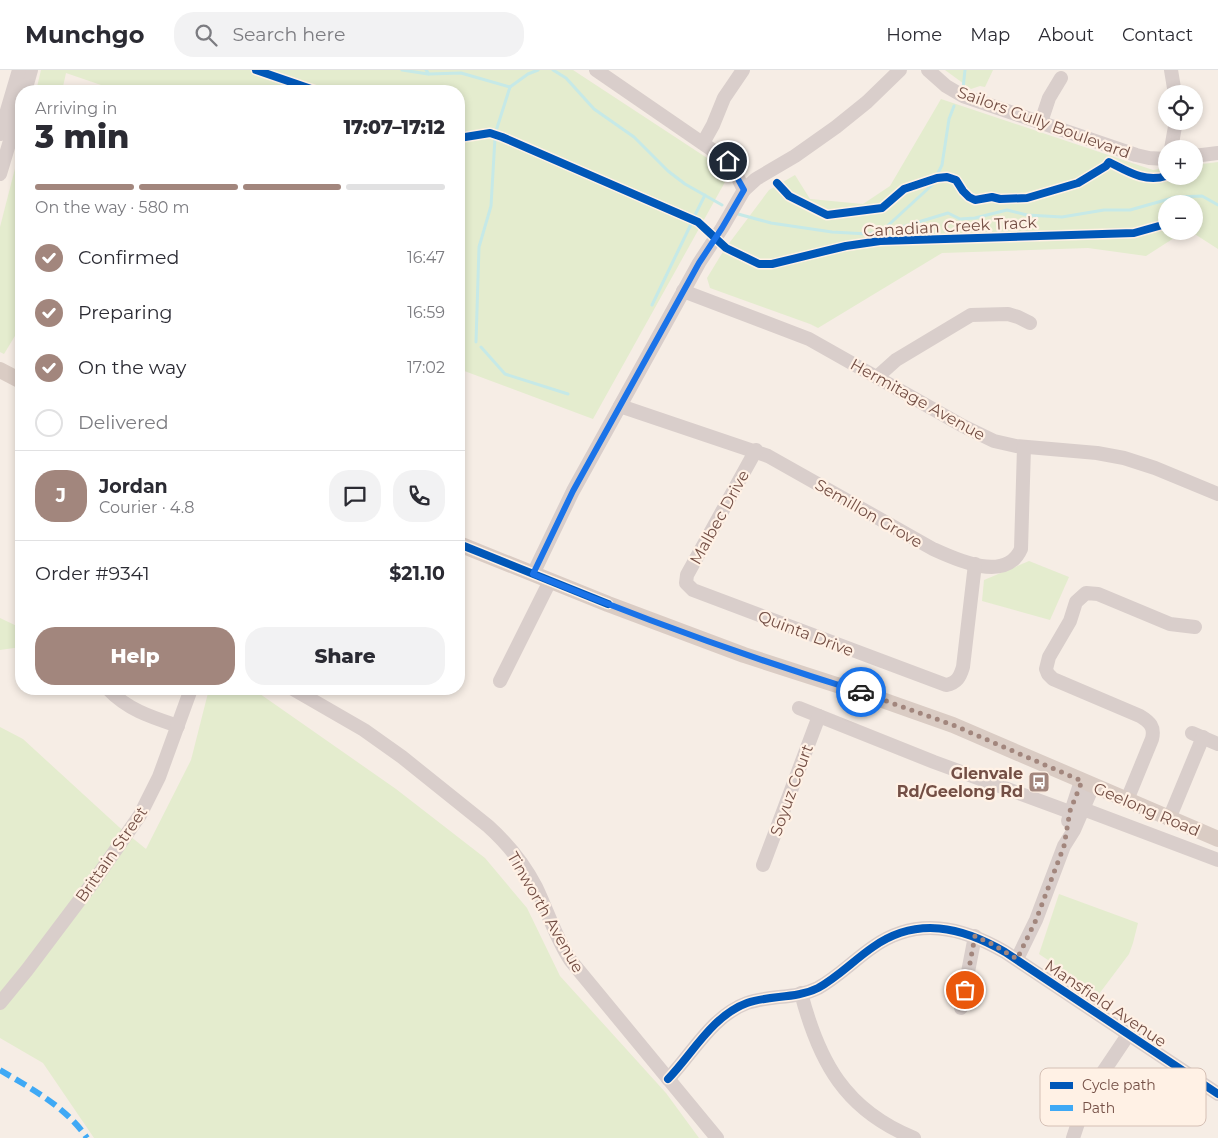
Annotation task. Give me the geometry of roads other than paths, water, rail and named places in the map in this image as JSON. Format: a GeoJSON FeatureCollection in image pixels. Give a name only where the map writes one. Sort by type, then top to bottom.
{"type":"FeatureCollection","features":[{"type":"Feature","properties":{"kind":"main road"},"geometry":{"type":"LineString","coordinates":[[0,370],[15,378]]}},
{"type":"Feature","properties":{"kind":"main road"},"geometry":{"type":"LineString","coordinates":[[0,376],[15,380]]}},
{"type":"Feature","properties":{"kind":"main road","name":"Geelong Road"},"geometry":{"type":"LineString","coordinates":[[465,546],[744,655],[932,717],[1218,839]]}},
{"type":"Feature","properties":{"kind":"street"},"geometry":{"type":"LineString","coordinates":[[0,134],[19,70]]}},
{"type":"Feature","properties":{"kind":"street"},"geometry":{"type":"LineString","coordinates":[[27,85],[31,70]]}},
{"type":"Feature","properties":{"kind":"street"},"geometry":{"type":"LineString","coordinates":[[596,70],[720,155],[738,164],[756,179]]}},
{"type":"Feature","properties":{"kind":"street"},"geometry":{"type":"LineString","coordinates":[[702,143],[713,125],[724,98],[743,70]]}},
{"type":"Feature","properties":{"kind":"street"},"geometry":{"type":"LineString","coordinates":[[533,574],[573,491],[683,291],[744,190],[756,179],[795,156],[836,128],[867,102],[900,70]]}},
{"type":"Feature","properties":{"kind":"street","name":"Sailors Gully Boulevard"},"geometry":{"type":"LineString","coordinates":[[928,70],[946,86],[963,96],[1143,157],[1158,158]]}},
{"type":"Feature","properties":{"kind":"street"},"geometry":{"type":"LineString","coordinates":[[1171,70],[1174,85]]}},
{"type":"Feature","properties":{"kind":"street"},"geometry":{"type":"LineString","coordinates":[[1040,122],[1048,100],[1061,78]]}},
{"type":"Feature","properties":{"kind":"street"},"geometry":{"type":"LineString","coordinates":[[0,174],[15,124]]}},
{"type":"Feature","properties":{"kind":"street"},"geometry":{"type":"LineString","coordinates":[[1203,155],[1218,153]]}},
{"type":"Feature","properties":{"kind":"street"},"geometry":{"type":"LineString","coordinates":[[720,155],[732,166],[744,190]]}},
{"type":"Feature","properties":{"kind":"street","name":"Hermitage Avenue"},"geometry":{"type":"LineString","coordinates":[[683,291],[802,336],[974,432],[999,442],[1024,447],[1089,452],[1124,458],[1155,468],[1218,494]]}},
{"type":"Feature","properties":{"kind":"street"},"geometry":{"type":"LineString","coordinates":[[877,377],[896,360],[968,316],[975,314],[1005,314],[1015,316],[1030,324]]}},
{"type":"Feature","properties":{"kind":"street","name":"Semillon Grove"},"geometry":{"type":"LineString","coordinates":[[620,406],[756,450],[781,462],[930,547],[956,559],[992,567],[999,567],[1012,561],[1020,552],[1022,540],[1024,447]]}},
{"type":"Feature","properties":{"kind":"street","name":"Malbec Drive"},"geometry":{"type":"LineString","coordinates":[[687,584],[687,575],[756,450]]}},
{"type":"Feature","properties":{"kind":"street","name":"Quinta Drive"},"geometry":{"type":"LineString","coordinates":[[687,584],[696,592],[946,685],[957,680],[963,667],[975,564]]}},
{"type":"Feature","properties":{"kind":"street"},"geometry":{"type":"LineString","coordinates":[[500,681],[550,581]]}},
{"type":"Feature","properties":{"kind":"street"},"geometry":{"type":"LineString","coordinates":[[1127,800],[1152,739],[1154,732],[1152,726],[1140,716],[1052,679],[1046,669],[1049,657],[1070,621],[1076,602],[1086,593],[1098,594],[1170,624],[1196,627]]}},
{"type":"Feature","properties":{"kind":"street"},"geometry":{"type":"LineString","coordinates":[[115,695],[136,711],[178,726]]}},
{"type":"Feature","properties":{"kind":"street","name":"Brittain Street"},"geometry":{"type":"LineString","coordinates":[[0,1003],[43,949],[133,826],[153,791],[189,695]]}},
{"type":"Feature","properties":{"kind":"street","name":"Tinworth Avenue"},"geometry":{"type":"LineString","coordinates":[[304,695],[341,716],[387,746],[495,832],[515,855],[532,880],[568,956],[717,1138]]}},
{"type":"Feature","properties":{"kind":"street"},"geometry":{"type":"LineString","coordinates":[[799,708],[934,762],[1218,860]]}},
{"type":"Feature","properties":{"kind":"street","name":"Soyuz Court"},"geometry":{"type":"LineString","coordinates":[[763,866],[819,716]]}},
{"type":"Feature","properties":{"kind":"street"},"geometry":{"type":"LineString","coordinates":[[1169,819],[1198,735],[1218,744]]}},
{"type":"Feature","properties":{"kind":"street"},"geometry":{"type":"LineString","coordinates":[[1020,962],[1033,941],[1036,920],[1087,784]]}},
{"type":"Feature","properties":{"kind":"street","name":"Mansfield Avenue"},"geometry":{"type":"LineString","coordinates":[[668,1079],[712,1028],[732,1011],[752,1002],[802,993],[824,984],[880,942],[906,932],[925,929],[946,929],[975,936],[992,944],[1178,1068]]}},
{"type":"Feature","properties":{"kind":"street"},"geometry":{"type":"LineString","coordinates":[[961,1008],[975,936]]}},
{"type":"Feature","properties":{"kind":"street"},"geometry":{"type":"LineString","coordinates":[[802,993],[817,1045],[839,1082],[872,1115],[892,1128],[914,1138]]}},
{"type":"Feature","properties":{"kind":"street"},"geometry":{"type":"LineString","coordinates":[[1106,1068],[1128,1035]]}},
{"type":"Feature","properties":{"kind":"street","name":"Mansfield Avenue"},"geometry":{"type":"LineString","coordinates":[[1206,1086],[1218,1094]]}},
{"type":"Feature","properties":{"kind":"waterway"},"geometry":{"type":"LineString","coordinates":[[402,70],[428,74]]}},
{"type":"Feature","properties":{"kind":"waterway"},"geometry":{"type":"LineString","coordinates":[[426,70],[429,74],[461,73],[510,87],[528,74],[538,70]]}},
{"type":"Feature","properties":{"kind":"waterway"},"geometry":{"type":"LineString","coordinates":[[553,70],[566,78],[594,109],[634,137],[668,171],[685,184],[722,205]]}},
{"type":"Feature","properties":{"kind":"waterway"},"geometry":{"type":"LineString","coordinates":[[963,89],[965,70]]}},
{"type":"Feature","properties":{"kind":"waterway"},"geometry":{"type":"LineString","coordinates":[[496,131],[510,87]]}},
{"type":"Feature","properties":{"kind":"waterway"},"geometry":{"type":"LineString","coordinates":[[883,230],[932,185],[942,165],[949,119],[954,106]]}},
{"type":"Feature","properties":{"kind":"waterway"},"geometry":{"type":"LineString","coordinates":[[476,342],[479,247],[491,206],[495,138]]}},
{"type":"Feature","properties":{"kind":"waterway"},"geometry":{"type":"LineString","coordinates":[[694,217],[705,195]]}},
{"type":"Feature","properties":{"kind":"waterway"},"geometry":{"type":"LineString","coordinates":[[738,214],[771,223],[832,232],[868,234],[902,227],[948,213],[960,219],[975,218],[1007,210],[1027,215],[1062,217],[1104,210],[1130,210],[1176,197],[1202,196],[1218,205]]}},
{"type":"Feature","properties":{"kind":"waterway"},"geometry":{"type":"LineString","coordinates":[[652,305],[692,222]]}},
{"type":"Feature","properties":{"kind":"waterway"},"geometry":{"type":"LineString","coordinates":[[481,347],[505,374],[568,394]]}},
{"type":"Feature","properties":{"kind":"place","name":"Glenvale Rd/Geelong Rd"},"geometry":{"type":"Point","coordinates":[1039,782]}}]}
